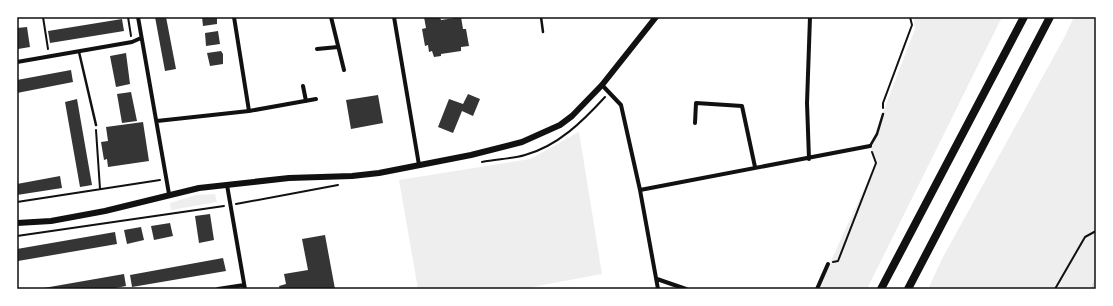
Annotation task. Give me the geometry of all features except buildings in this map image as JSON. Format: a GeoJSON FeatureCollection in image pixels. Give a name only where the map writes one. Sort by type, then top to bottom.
{"type":"FeatureCollection","features":[{"type":"Feature","properties":{"kind":"highway"},"geometry":{"type":"LineString","coordinates":[[880,289],[1024,17]]}},
{"type":"Feature","properties":{"kind":"highway"},"geometry":{"type":"LineString","coordinates":[[908,289],[1050,17]]}},
{"type":"Feature","properties":{"kind":"main road"},"geometry":{"type":"LineString","coordinates":[[17,223],[51,221],[105,211],[169,194],[199,188],[289,178],[352,176],[419,165],[497,149],[522,142],[560,125],[572,116],[602,85],[656,17]]}},
{"type":"Feature","properties":{"kind":"street"},"geometry":{"type":"LineString","coordinates":[[138,17],[158,121],[169,194]]}},
{"type":"Feature","properties":{"kind":"street"},"geometry":{"type":"LineString","coordinates":[[234,17],[248,111]]}},
{"type":"Feature","properties":{"kind":"street"},"geometry":{"type":"LineString","coordinates":[[331,17],[344,70]]}},
{"type":"Feature","properties":{"kind":"street"},"geometry":{"type":"LineString","coordinates":[[394,17],[419,165]]}},
{"type":"Feature","properties":{"kind":"street"},"geometry":{"type":"LineString","coordinates":[[810,17],[807,103],[810,158]]}},
{"type":"Feature","properties":{"kind":"street"},"geometry":{"type":"LineString","coordinates":[[17,62],[132,42],[141,38]]}},
{"type":"Feature","properties":{"kind":"street"},"geometry":{"type":"LineString","coordinates":[[317,49],[338,47]]}},
{"type":"Feature","properties":{"kind":"street"},"geometry":{"type":"LineString","coordinates":[[602,85],[621,105],[640,190],[658,289]]}},
{"type":"Feature","properties":{"kind":"street"},"geometry":{"type":"LineString","coordinates":[[304,86],[306,101]]}},
{"type":"Feature","properties":{"kind":"street"},"geometry":{"type":"LineString","coordinates":[[158,121],[248,111],[316,100]]}},
{"type":"Feature","properties":{"kind":"street"},"geometry":{"type":"LineString","coordinates":[[695,123],[696,103],[742,106],[755,167]]}},
{"type":"Feature","properties":{"kind":"street"},"geometry":{"type":"LineString","coordinates":[[640,190],[870,146]]}},
{"type":"Feature","properties":{"kind":"street"},"geometry":{"type":"LineString","coordinates":[[218,289],[244,287],[227,185]]}},
{"type":"Feature","properties":{"kind":"street"},"geometry":{"type":"LineString","coordinates":[[817,289],[828,264]]}},
{"type":"Feature","properties":{"kind":"street"},"geometry":{"type":"LineString","coordinates":[[657,279],[686,289]]}},
{"type":"Feature","properties":{"kind":"lane"},"geometry":{"type":"LineString","coordinates":[[541,17],[544,32]]}},
{"type":"Feature","properties":{"kind":"lane"},"geometry":{"type":"LineString","coordinates":[[79,51],[96,125]]}},
{"type":"Feature","properties":{"kind":"lane"},"geometry":{"type":"LineString","coordinates":[[870,146],[877,134],[883,114]]}},
{"type":"Feature","properties":{"kind":"path"},"geometry":{"type":"LineString","coordinates":[[43,17],[50,56]]}},
{"type":"Feature","properties":{"kind":"path"},"geometry":{"type":"LineString","coordinates":[[128,17],[132,42]]}},
{"type":"Feature","properties":{"kind":"path"},"geometry":{"type":"LineString","coordinates":[[883,114],[883,103],[912,25],[910,17]]}},
{"type":"Feature","properties":{"kind":"path"},"geometry":{"type":"LineString","coordinates":[[96,125],[100,189]]}},
{"type":"Feature","properties":{"kind":"path"},"geometry":{"type":"LineString","coordinates":[[828,264],[838,261],[876,163],[870,146]]}},
{"type":"Feature","properties":{"kind":"path"},"geometry":{"type":"LineString","coordinates":[[17,202],[166,179]]}},
{"type":"Feature","properties":{"kind":"path"},"geometry":{"type":"LineString","coordinates":[[17,236],[231,205]]}},
{"type":"Feature","properties":{"kind":"path"},"geometry":{"type":"LineString","coordinates":[[1055,289],[1085,237],[1096,231]]}},
{"type":"Feature","properties":{"kind":"shaded area"},"geometry":{"type":"Polygon","coordinates":[[[913,17],[1002,17],[867,289],[818,289],[876,163],[870,146],[915,29],[913,17]]]}},
{"type":"Feature","properties":{"kind":"shaded area"},"geometry":{"type":"Polygon","coordinates":[[[1074,17],[1096,17],[1096,289],[928,289],[943,257],[1063,40],[1074,17]]]}},
{"type":"Feature","properties":{"kind":"shaded area"},"geometry":{"type":"Polygon","coordinates":[[[579,132],[602,274],[532,287],[531,289],[418,289],[399,180],[530,159],[579,132]]]}},
{"type":"Feature","properties":{"kind":"shaded area"},"geometry":{"type":"Polygon","coordinates":[[[215,194],[217,202],[171,210],[170,203],[196,195],[215,194]]]}},
{"type":"Feature","properties":{"kind":"waterway"},"geometry":{"type":"LineString","coordinates":[[1092,289],[1096,280]]}}]}
